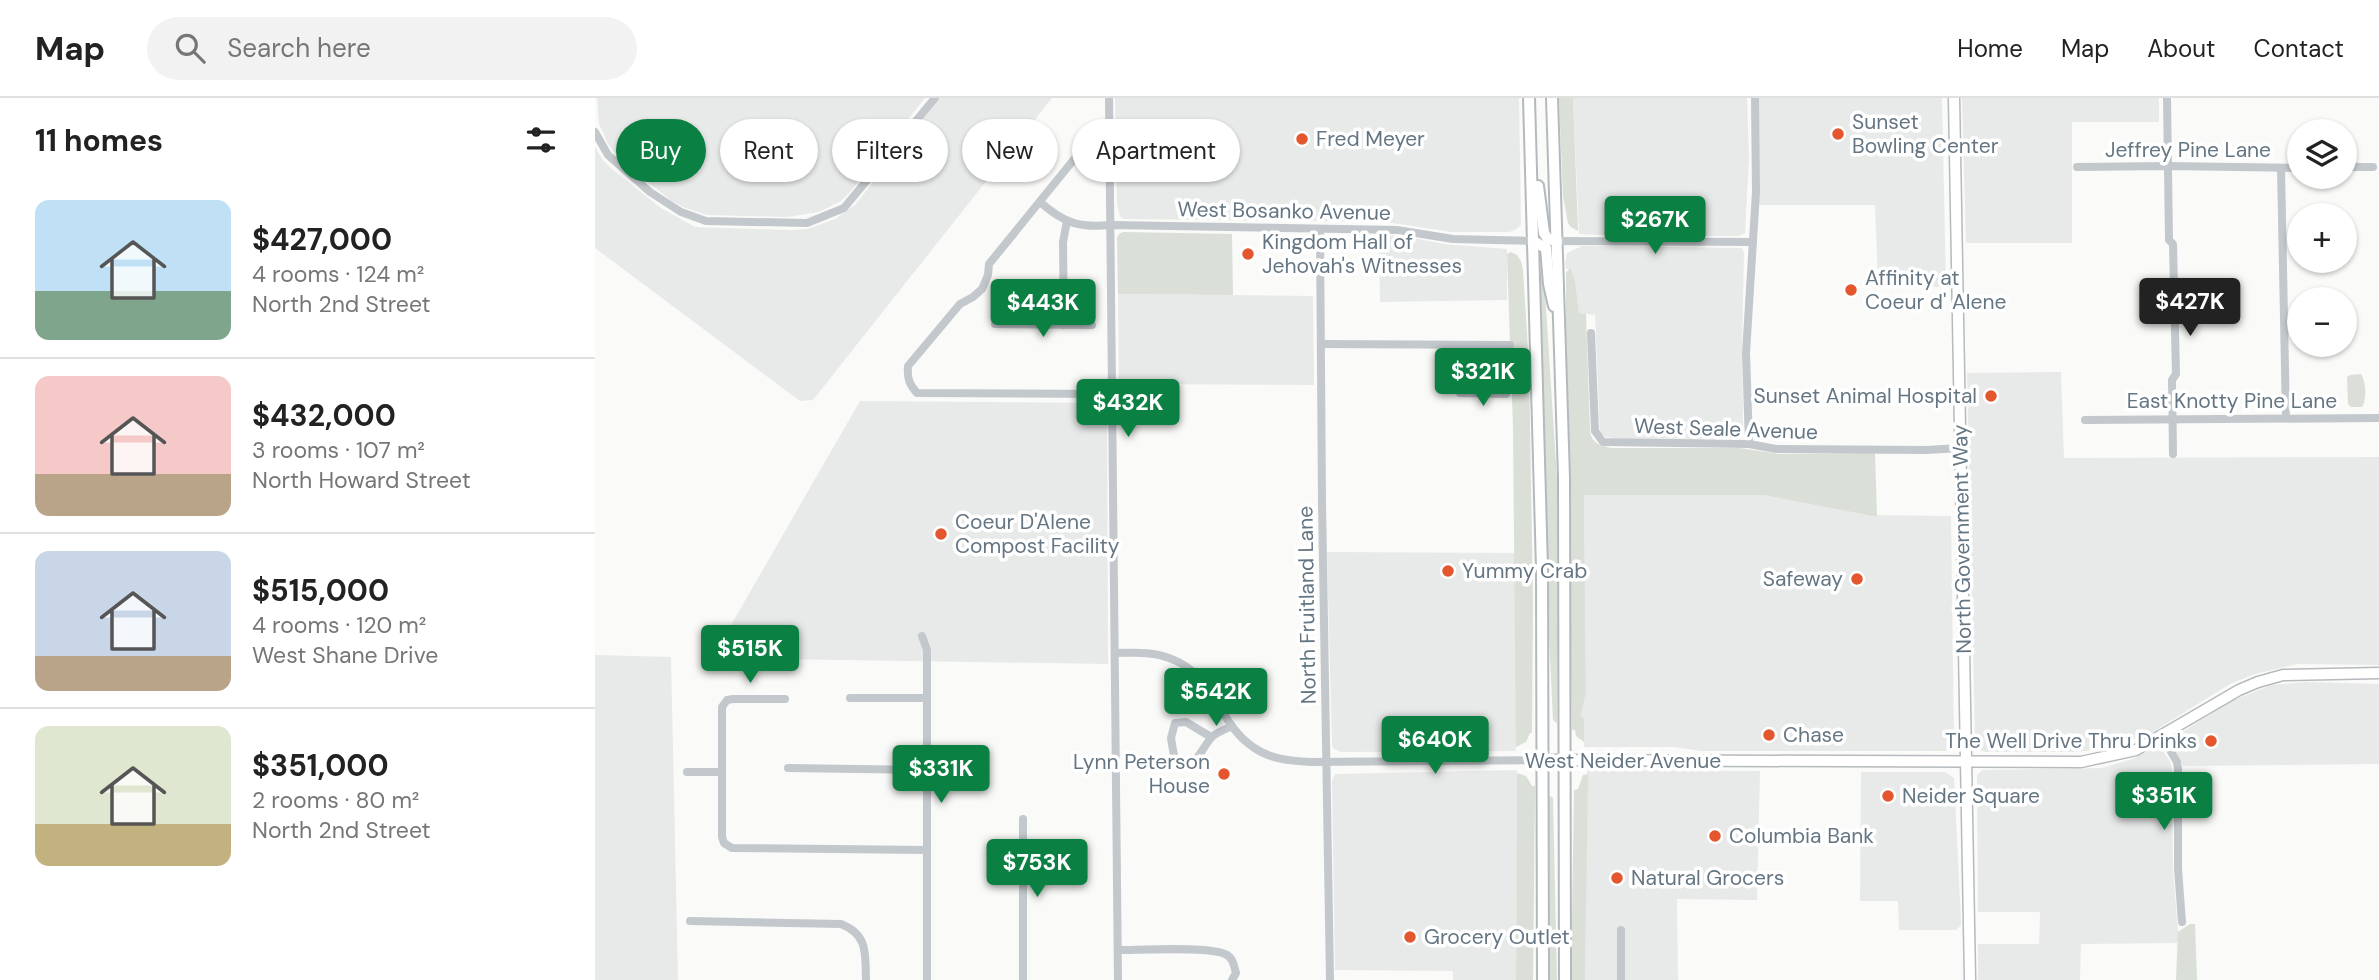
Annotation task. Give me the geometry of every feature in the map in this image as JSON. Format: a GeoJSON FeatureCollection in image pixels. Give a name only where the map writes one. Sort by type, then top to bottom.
{"type":"FeatureCollection","features":[{"type":"Feature","properties":{"kind":"highway"},"geometry":{"type":"LineString","coordinates":[[1529,98],[1540,501],[1543,980]]}},
{"type":"Feature","properties":{"kind":"highway"},"geometry":{"type":"LineString","coordinates":[[1552,98],[1564,478],[1565,980]]}},
{"type":"Feature","properties":{"kind":"highway"},"geometry":{"type":"LineString","coordinates":[[1531,156],[1544,233],[1548,239],[1557,241]]}},
{"type":"Feature","properties":{"kind":"highway"},"geometry":{"type":"LineString","coordinates":[[1533,241],[1546,248],[1553,303],[1559,316]]}},
{"type":"Feature","properties":{"kind":"main road","name":"North Government Way"},"geometry":{"type":"LineString","coordinates":[[1954,98],[1970,980]]}},
{"type":"Feature","properties":{"kind":"main road","name":"West Neider Avenue"},"geometry":{"type":"LineString","coordinates":[[1543,760],[2081,762],[2136,750],[2239,690],[2258,682],[2283,675],[2379,673]]}},
{"type":"Feature","properties":{"kind":"street"},"geometry":{"type":"LineString","coordinates":[[1109,98],[1118,980]]}},
{"type":"Feature","properties":{"kind":"street"},"geometry":{"type":"LineString","coordinates":[[1749,444],[1746,353],[1756,178],[1755,98]]}},
{"type":"Feature","properties":{"kind":"street"},"geometry":{"type":"LineString","coordinates":[[2167,98],[2169,240],[2173,244],[2176,361],[2176,374],[2172,380],[2173,454]]}},
{"type":"Feature","properties":{"kind":"street"},"geometry":{"type":"LineString","coordinates":[[595,132],[608,155],[650,192],[681,212],[706,221],[807,223],[844,208],[931,99]]}},
{"type":"Feature","properties":{"kind":"street"},"geometry":{"type":"LineString","coordinates":[[1072,162],[989,264],[982,289],[960,304],[908,366],[909,384],[917,393],[1114,394]]}},
{"type":"Feature","properties":{"kind":"street","name":"Jeffrey Pine Lane"},"geometry":{"type":"LineString","coordinates":[[2077,167],[2287,168]]}},
{"type":"Feature","properties":{"kind":"street"},"geometry":{"type":"LineString","coordinates":[[2357,167],[2373,167]]}},
{"type":"Feature","properties":{"kind":"street"},"geometry":{"type":"LineString","coordinates":[[2281,168],[2287,418]]}},
{"type":"Feature","properties":{"kind":"street","name":"West Bosanko Avenue"},"geometry":{"type":"LineString","coordinates":[[1040,202],[1056,216],[1091,227],[1112,225],[1397,230],[1479,241],[1533,241]]}},
{"type":"Feature","properties":{"kind":"street"},"geometry":{"type":"LineString","coordinates":[[1064,325],[1063,242],[1067,221]]}},
{"type":"Feature","properties":{"kind":"street","name":"North Fruitland Lane"},"geometry":{"type":"LineString","coordinates":[[1320,229],[1330,980]]}},
{"type":"Feature","properties":{"kind":"street"},"geometry":{"type":"LineString","coordinates":[[1557,241],[1753,242]]}},
{"type":"Feature","properties":{"kind":"street"},"geometry":{"type":"LineString","coordinates":[[995,324],[1092,325]]}},
{"type":"Feature","properties":{"kind":"street","name":"West Seale Avenue"},"geometry":{"type":"LineString","coordinates":[[1591,334],[1595,431],[1603,443],[1749,444],[1776,449],[1961,448]]}},
{"type":"Feature","properties":{"kind":"street"},"geometry":{"type":"LineString","coordinates":[[1321,344],[1510,345]]}},
{"type":"Feature","properties":{"kind":"street"},"geometry":{"type":"LineString","coordinates":[[1480,345],[1483,394]]}},
{"type":"Feature","properties":{"kind":"street"},"geometry":{"type":"LineString","coordinates":[[1460,393],[1506,394]]}},
{"type":"Feature","properties":{"kind":"street","name":"East Knotty Pine Lane"},"geometry":{"type":"LineString","coordinates":[[2085,420],[2379,418]]}},
{"type":"Feature","properties":{"kind":"street"},"geometry":{"type":"LineString","coordinates":[[922,636],[926,650],[927,980]]}},
{"type":"Feature","properties":{"kind":"street","name":"West Neider Avenue"},"geometry":{"type":"LineString","coordinates":[[1115,653],[1153,653],[1170,658],[1188,668],[1215,697],[1232,726],[1254,748],[1293,761],[1543,760]]}},
{"type":"Feature","properties":{"kind":"street"},"geometry":{"type":"LineString","coordinates":[[850,698],[926,698]]}},
{"type":"Feature","properties":{"kind":"street"},"geometry":{"type":"LineString","coordinates":[[785,699],[733,699],[724,703],[721,712],[724,843],[732,848],[927,850]]}},
{"type":"Feature","properties":{"kind":"street"},"geometry":{"type":"LineString","coordinates":[[1211,737],[1186,722],[1175,723],[1171,738],[1175,762],[1187,765],[1192,763],[1211,737],[1232,726]]}},
{"type":"Feature","properties":{"kind":"street"},"geometry":{"type":"LineString","coordinates":[[2162,736],[2177,762],[2178,769],[2178,869],[2182,922]]}},
{"type":"Feature","properties":{"kind":"street"},"geometry":{"type":"LineString","coordinates":[[788,768],[927,770]]}},
{"type":"Feature","properties":{"kind":"street"},"geometry":{"type":"LineString","coordinates":[[687,772],[722,772]]}},
{"type":"Feature","properties":{"kind":"street"},"geometry":{"type":"LineString","coordinates":[[1023,819],[1023,980]]}},
{"type":"Feature","properties":{"kind":"street"},"geometry":{"type":"LineString","coordinates":[[690,921],[845,925],[855,932],[864,946],[866,980]]}},
{"type":"Feature","properties":{"kind":"street"},"geometry":{"type":"LineString","coordinates":[[1621,930],[1621,980]]}},
{"type":"Feature","properties":{"kind":"street"},"geometry":{"type":"LineString","coordinates":[[1118,950],[1211,950],[1227,954],[1233,961],[1235,973],[1232,980]]}},
{"type":"Feature","properties":{"kind":"shaded area"},"geometry":{"type":"Polygon","coordinates":[[[597,98],[925,98],[908,119],[832,119],[832,182],[858,182],[841,201],[819,212],[788,217],[707,215],[672,201],[648,182],[706,182],[706,119],[616,119],[616,155],[599,124],[597,98]]]}},
{"type":"Feature","properties":{"kind":"shaded area"},"geometry":{"type":"Polygon","coordinates":[[[940,98],[1052,98],[1035,119],[962,119],[962,182],[986,182],[813,400],[800,401],[595,248],[595,147],[603,160],[616,172],[616,182],[628,182],[661,208],[695,227],[808,229],[835,219],[855,205],[873,182],[948,182],[948,119],[923,119],[940,98]]]}},
{"type":"Feature","properties":{"kind":"shaded area"},"geometry":{"type":"Polygon","coordinates":[[[1115,98],[1519,98],[1521,225],[1509,232],[1451,232],[1386,222],[1123,219],[1117,205],[1117,182],[1240,182],[1240,119],[1115,119],[1115,98]]]}},
{"type":"Feature","properties":{"kind":"shaded area"},"geometry":{"type":"Polygon","coordinates":[[[1559,98],[1573,98],[1578,231],[1568,223],[1563,196],[1559,98]]]}},
{"type":"Feature","properties":{"kind":"shaded area"},"geometry":{"type":"Polygon","coordinates":[[[1573,98],[1747,98],[1749,159],[1745,233],[1739,236],[1579,234],[1573,98]]]}},
{"type":"Feature","properties":{"kind":"shaded area"},"geometry":{"type":"Polygon","coordinates":[[[1759,98],[1942,98],[1946,287],[1878,286],[1875,205],[1759,205],[1759,98]]]}},
{"type":"Feature","properties":{"kind":"shaded area"},"geometry":{"type":"Polygon","coordinates":[[[1962,98],[2159,98],[2159,122],[2072,122],[2072,243],[1966,243],[1962,98]]]}},
{"type":"Feature","properties":{"kind":"shaded area"},"geometry":{"type":"Polygon","coordinates":[[[1123,232],[1232,234],[1233,295],[1118,294],[1117,238],[1123,232]]]}},
{"type":"Feature","properties":{"kind":"shaded area"},"geometry":{"type":"Polygon","coordinates":[[[1379,235],[1507,249],[1507,300],[1380,302],[1379,235]]]}},
{"type":"Feature","properties":{"kind":"shaded area"},"geometry":{"type":"Polygon","coordinates":[[[1582,246],[1742,248],[1743,433],[1740,439],[1614,438],[1600,433],[1595,315],[1579,313],[1575,280],[1570,268],[1566,269],[1565,264],[1567,253],[1582,246]]]}},
{"type":"Feature","properties":{"kind":"shaded area"},"geometry":{"type":"Polygon","coordinates":[[[1511,252],[1521,261],[1523,270],[1529,365],[1533,603],[1532,733],[1526,742],[1516,747],[1513,427],[1507,254],[1511,252]]]}},
{"type":"Feature","properties":{"kind":"shaded area"},"geometry":{"type":"Polygon","coordinates":[[[1570,267],[1575,280],[1579,313],[1586,314],[1590,430],[1596,443],[1611,448],[1740,448],[1779,454],[1875,453],[1877,516],[1763,495],[1584,495],[1586,693],[1581,715],[1584,719],[1584,742],[1576,736],[1575,730],[1572,730],[1566,363],[1566,273],[1570,267]]]}},
{"type":"Feature","properties":{"kind":"shaded area"},"geometry":{"type":"Polygon","coordinates":[[[1540,273],[1544,276],[1557,480],[1557,723],[1553,720],[1543,510],[1540,273]]]}},
{"type":"Feature","properties":{"kind":"shaded area"},"geometry":{"type":"Polygon","coordinates":[[[1118,294],[1313,296],[1314,385],[1119,384],[1118,294]]]}},
{"type":"Feature","properties":{"kind":"shaded area"},"geometry":{"type":"Polygon","coordinates":[[[2061,372],[2064,458],[2379,457],[2379,665],[2297,664],[2255,674],[2230,684],[2148,735],[2105,749],[2073,752],[1985,752],[1978,749],[1975,740],[1967,373],[2061,372]]]}},
{"type":"Feature","properties":{"kind":"shaded area"},"geometry":{"type":"Polygon","coordinates":[[[2361,374],[2365,391],[2364,404],[2362,407],[2351,407],[2348,404],[2347,377],[2361,374]]]}},
{"type":"Feature","properties":{"kind":"shaded area"},"geometry":{"type":"Polygon","coordinates":[[[860,401],[1107,403],[1108,664],[712,658],[860,401]]]}},
{"type":"Feature","properties":{"kind":"shaded area"},"geometry":{"type":"Polygon","coordinates":[[[1584,494],[1763,495],[1867,515],[1951,516],[1954,746],[1946,751],[1701,751],[1674,747],[1584,747],[1584,719],[1581,715],[1586,693],[1584,494]]]}},
{"type":"Feature","properties":{"kind":"shaded area"},"geometry":{"type":"Polygon","coordinates":[[[1327,552],[1516,553],[1516,751],[1341,752],[1334,749],[1327,552]]]}},
{"type":"Feature","properties":{"kind":"shaded area"},"geometry":{"type":"Polygon","coordinates":[[[595,655],[671,657],[678,980],[595,980],[595,655]]]}},
{"type":"Feature","properties":{"kind":"shaded area"},"geometry":{"type":"Polygon","coordinates":[[[2306,682],[2379,684],[2379,764],[2183,766],[2172,743],[2174,737],[2232,701],[2272,685],[2306,682]]]}},
{"type":"Feature","properties":{"kind":"shaded area"},"geometry":{"type":"Polygon","coordinates":[[[2157,747],[2161,748],[2171,763],[2173,869],[2179,943],[2081,944],[2080,980],[1978,980],[1978,944],[2039,944],[2040,912],[1978,912],[1977,775],[1983,770],[2102,768],[2132,759],[2157,747]]]}},
{"type":"Feature","properties":{"kind":"shaded area"},"geometry":{"type":"Polygon","coordinates":[[[1517,770],[1516,980],[1453,980],[1453,971],[1335,970],[1332,781],[1335,774],[1517,770]]]}},
{"type":"Feature","properties":{"kind":"shaded area"},"geometry":{"type":"Polygon","coordinates":[[[1587,770],[1760,771],[1757,900],[1677,899],[1678,980],[1585,980],[1587,770]]]}},
{"type":"Feature","properties":{"kind":"shaded area"},"geometry":{"type":"Polygon","coordinates":[[[1861,772],[1945,772],[1954,778],[1961,921],[1956,930],[1899,930],[1898,901],[1860,901],[1861,772]]]}},
{"type":"Feature","properties":{"kind":"shaded area"},"geometry":{"type":"Polygon","coordinates":[[[1517,773],[1526,776],[1532,786],[1535,786],[1533,980],[1516,980],[1517,773]]]}},
{"type":"Feature","properties":{"kind":"shaded area"},"geometry":{"type":"Polygon","coordinates":[[[1588,774],[1585,980],[1571,980],[1574,790],[1578,789],[1583,775],[1588,774]]]}},
{"type":"Feature","properties":{"kind":"shaded area"},"geometry":{"type":"Polygon","coordinates":[[[1550,796],[1553,798],[1557,980],[1547,980],[1547,801],[1550,796]]]}},
{"type":"Feature","properties":{"kind":"shaded area"},"geometry":{"type":"Polygon","coordinates":[[[2190,924],[2195,924],[2197,980],[2176,980],[2178,932],[2190,924]]]}},
{"type":"Feature","properties":{"kind":"place","name":"Sunset Bowling Center"},"geometry":{"type":"Point","coordinates":[1838,134]}},
{"type":"Feature","properties":{"kind":"place","name":"Fred Meyer"},"geometry":{"type":"Point","coordinates":[1302,139]}},
{"type":"Feature","properties":{"kind":"place","name":"Kingdom Hall of Jehovah's Witnesses"},"geometry":{"type":"Point","coordinates":[1248,254]}},
{"type":"Feature","properties":{"kind":"place","name":"Affinity at Coeur d' Alene"},"geometry":{"type":"Point","coordinates":[1851,290]}},
{"type":"Feature","properties":{"kind":"place","name":"Sunset Animal Hospital"},"geometry":{"type":"Point","coordinates":[1991,396]}},
{"type":"Feature","properties":{"kind":"place","name":"Coeur D'Alene Compost Facility"},"geometry":{"type":"Point","coordinates":[941,534]}},
{"type":"Feature","properties":{"kind":"place","name":"Yummy Crab"},"geometry":{"type":"Point","coordinates":[1448,571]}},
{"type":"Feature","properties":{"kind":"place","name":"Safeway"},"geometry":{"type":"Point","coordinates":[1857,579]}},
{"type":"Feature","properties":{"kind":"place","name":"Chase"},"geometry":{"type":"Point","coordinates":[1769,735]}},
{"type":"Feature","properties":{"kind":"place","name":"The Well Drive Thru Drinks"},"geometry":{"type":"Point","coordinates":[2211,741]}},
{"type":"Feature","properties":{"kind":"place","name":"Lynn Peterson House"},"geometry":{"type":"Point","coordinates":[1224,774]}},
{"type":"Feature","properties":{"kind":"place","name":"Neider Square"},"geometry":{"type":"Point","coordinates":[1888,796]}},
{"type":"Feature","properties":{"kind":"place","name":"Columbia Bank"},"geometry":{"type":"Point","coordinates":[1715,836]}},
{"type":"Feature","properties":{"kind":"place","name":"Natural Grocers"},"geometry":{"type":"Point","coordinates":[1617,878]}},
{"type":"Feature","properties":{"kind":"place","name":"Grocery Outlet"},"geometry":{"type":"Point","coordinates":[1410,937]}}]}
